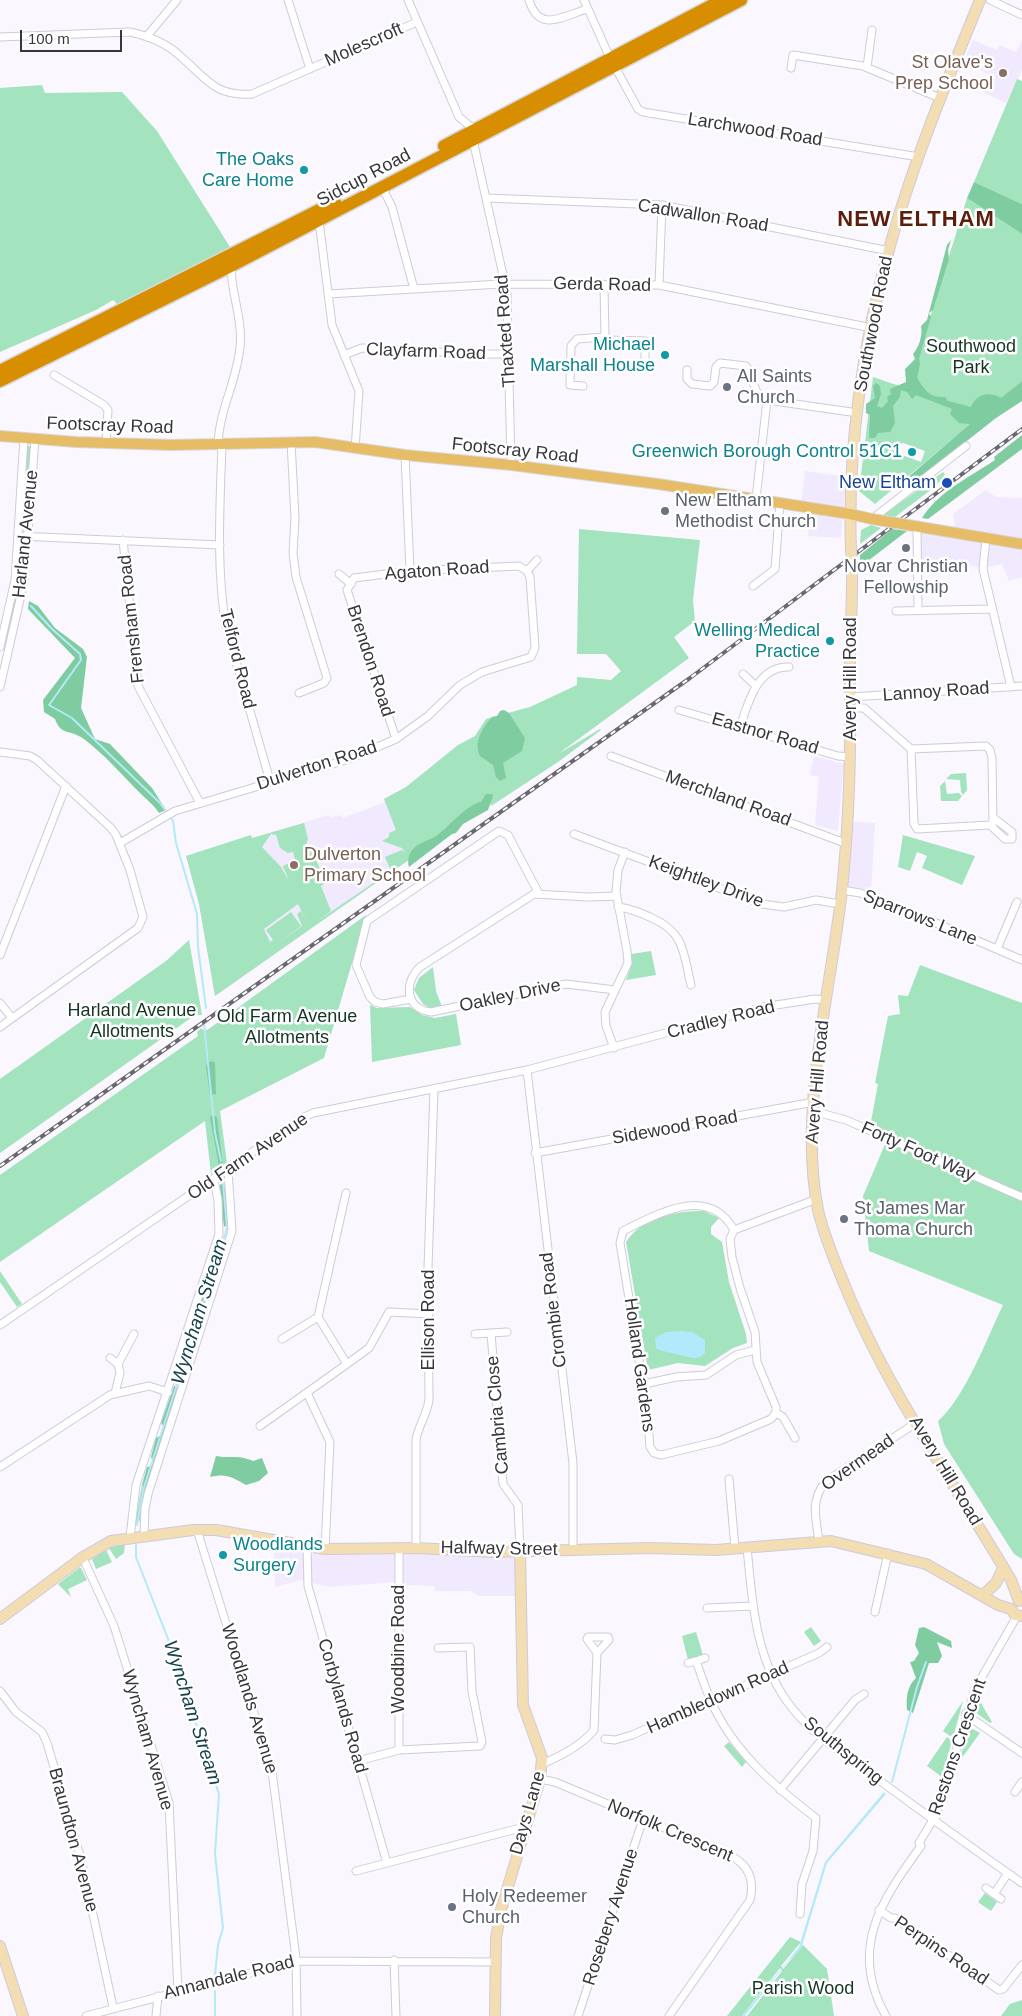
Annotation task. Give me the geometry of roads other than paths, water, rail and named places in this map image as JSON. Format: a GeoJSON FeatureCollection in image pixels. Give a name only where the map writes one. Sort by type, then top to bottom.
{"type":"FeatureCollection","features":[{"type":"Feature","properties":{"kind":"highway","name":"Sidcup Road"},"geometry":{"type":"LineString","coordinates":[[0,381],[231,266],[382,187],[611,59],[722,0]]}},
{"type":"Feature","properties":{"kind":"highway","name":"Sidcup Road"},"geometry":{"type":"LineString","coordinates":[[611,59],[741,0]]}},
{"type":"Feature","properties":{"kind":"highway","name":"Sidcup Road"},"geometry":{"type":"LineString","coordinates":[[0,371],[475,135]]}},
{"type":"Feature","properties":{"kind":"main road","name":"Footscray Road"},"geometry":{"type":"LineString","coordinates":[[0,436],[106,443],[220,445],[315,442],[405,455],[511,465],[756,499],[1022,544]]}},
{"type":"Feature","properties":{"kind":"street"},"geometry":{"type":"LineString","coordinates":[[0,36],[130,32],[148,36],[177,0]]}},
{"type":"Feature","properties":{"kind":"street"},"geometry":{"type":"LineString","coordinates":[[288,0],[310,69]]}},
{"type":"Feature","properties":{"kind":"street"},"geometry":{"type":"LineString","coordinates":[[408,0],[459,117],[470,126],[475,135]]}},
{"type":"Feature","properties":{"kind":"street"},"geometry":{"type":"LineString","coordinates":[[529,0],[533,13],[538,19],[546,21],[587,10]]}},
{"type":"Feature","properties":{"kind":"street","name":"Larchwood Road"},"geometry":{"type":"LineString","coordinates":[[584,0],[611,59],[638,109],[643,112],[919,157]]}},
{"type":"Feature","properties":{"kind":"street","name":"Southwood Road"},"geometry":{"type":"LineString","coordinates":[[850,514],[858,413],[872,328],[888,251],[940,98],[980,0]]}},
{"type":"Feature","properties":{"kind":"street"},"geometry":{"type":"LineString","coordinates":[[990,0],[1022,15]]}},
{"type":"Feature","properties":{"kind":"street","name":"Molescroft"},"geometry":{"type":"LineString","coordinates":[[148,36],[179,55],[209,84],[222,92],[252,94],[417,22]]}},
{"type":"Feature","properties":{"kind":"street"},"geometry":{"type":"LineString","coordinates":[[866,67],[872,30]]}},
{"type":"Feature","properties":{"kind":"street"},"geometry":{"type":"LineString","coordinates":[[791,68],[793,55],[866,67],[940,98]]}},
{"type":"Feature","properties":{"kind":"street","name":"Thaxted Road"},"geometry":{"type":"LineString","coordinates":[[475,135],[486,198],[505,284],[509,354],[511,465]]}},
{"type":"Feature","properties":{"kind":"street"},"geometry":{"type":"LineString","coordinates":[[382,187],[392,206],[414,289]]}},
{"type":"Feature","properties":{"kind":"street","name":"Cadwallon Road"},"geometry":{"type":"LineString","coordinates":[[486,198],[662,205],[888,251]]}},
{"type":"Feature","properties":{"kind":"street"},"geometry":{"type":"LineString","coordinates":[[659,286],[662,205]]}},
{"type":"Feature","properties":{"kind":"street"},"geometry":{"type":"LineString","coordinates":[[319,220],[332,325],[359,391],[355,449]]}},
{"type":"Feature","properties":{"kind":"street","name":"Telford Road"},"geometry":{"type":"LineString","coordinates":[[231,266],[232,282],[239,314],[240,346],[235,374],[220,420],[222,599],[226,626],[270,781]]}},
{"type":"Feature","properties":{"kind":"street"},"geometry":{"type":"LineString","coordinates":[[219,272],[232,282]]}},
{"type":"Feature","properties":{"kind":"street","name":"Gerda Road"},"geometry":{"type":"LineString","coordinates":[[328,294],[505,284],[659,286],[872,328]]}},
{"type":"Feature","properties":{"kind":"street"},"geometry":{"type":"LineString","coordinates":[[604,285],[605,337]]}},
{"type":"Feature","properties":{"kind":"street"},"geometry":{"type":"LineString","coordinates":[[582,386],[570,385],[574,342],[581,337],[645,341],[645,359]]}},
{"type":"Feature","properties":{"kind":"street","name":"Clayfarm Road"},"geometry":{"type":"LineString","coordinates":[[344,355],[362,348],[509,354]]}},
{"type":"Feature","properties":{"kind":"street"},"geometry":{"type":"LineString","coordinates":[[687,370],[686,379],[692,384],[710,386],[714,382],[716,367],[720,363],[746,366],[755,391],[759,396],[767,400],[858,413]]}},
{"type":"Feature","properties":{"kind":"street"},"geometry":{"type":"LineString","coordinates":[[54,375],[104,405],[108,410],[106,443]]}},
{"type":"Feature","properties":{"kind":"street"},"geometry":{"type":"LineString","coordinates":[[756,499],[767,400]]}},
{"type":"Feature","properties":{"kind":"street","name":"Harland Avenue"},"geometry":{"type":"LineString","coordinates":[[1,642],[15,580],[24,438]]}},
{"type":"Feature","properties":{"kind":"street","name":"Harland Avenue"},"geometry":{"type":"LineString","coordinates":[[0,687],[24,582],[35,439]]}},
{"type":"Feature","properties":{"kind":"street"},"geometry":{"type":"LineString","coordinates":[[291,442],[295,518],[293,553],[296,577],[327,678],[324,683],[299,693]]}},
{"type":"Feature","properties":{"kind":"street"},"geometry":{"type":"LineString","coordinates":[[872,520],[966,446]]}},
{"type":"Feature","properties":{"kind":"street"},"geometry":{"type":"LineString","coordinates":[[405,455],[410,571]]}},
{"type":"Feature","properties":{"kind":"street"},"geometry":{"type":"LineString","coordinates":[[752,586],[775,569],[780,503]]}},
{"type":"Feature","properties":{"kind":"street","name":"Avery Hill Road"},"geometry":{"type":"LineString","coordinates":[[850,514],[852,562],[851,757],[842,890],[826,1000],[814,1107],[812,1152],[818,1210],[834,1261],[871,1346],[1003,1568],[1020,1601]]}},
{"type":"Feature","properties":{"kind":"street"},"geometry":{"type":"LineString","coordinates":[[915,527],[918,610]]}},
{"type":"Feature","properties":{"kind":"street"},"geometry":{"type":"LineString","coordinates":[[18,536],[220,545]]}},
{"type":"Feature","properties":{"kind":"street"},"geometry":{"type":"LineString","coordinates":[[986,538],[983,569],[1011,687]]}},
{"type":"Feature","properties":{"kind":"street","name":"Frensham Road"},"geometry":{"type":"LineString","coordinates":[[123,540],[138,689],[200,803]]}},
{"type":"Feature","properties":{"kind":"street"},"geometry":{"type":"LineString","coordinates":[[527,570],[537,560]]}},
{"type":"Feature","properties":{"kind":"street","name":"Agaton Road"},"geometry":{"type":"LineString","coordinates":[[351,584],[354,578],[410,571],[518,566],[527,570]]}},
{"type":"Feature","properties":{"kind":"street","name":"Dulverton Road"},"geometry":{"type":"LineString","coordinates":[[120,843],[175,811],[270,781],[349,759],[396,739],[428,716],[460,685],[482,672],[528,659],[533,655],[535,648],[530,577],[527,570]]}},
{"type":"Feature","properties":{"kind":"street"},"geometry":{"type":"LineString","coordinates":[[339,574],[351,584]]}},
{"type":"Feature","properties":{"kind":"street","name":"Brendon Road"},"geometry":{"type":"LineString","coordinates":[[351,584],[347,590],[396,739]]}},
{"type":"Feature","properties":{"kind":"street"},"geometry":{"type":"LineString","coordinates":[[896,611],[992,609]]}},
{"type":"Feature","properties":{"kind":"street"},"geometry":{"type":"LineString","coordinates":[[1,642],[11,643]]}},
{"type":"Feature","properties":{"kind":"street"},"geometry":{"type":"LineString","coordinates":[[740,727],[756,686],[775,668],[789,667]]}},
{"type":"Feature","properties":{"kind":"street"},"geometry":{"type":"LineString","coordinates":[[743,674],[756,686]]}},
{"type":"Feature","properties":{"kind":"street","name":"Lannoy Road"},"geometry":{"type":"LineString","coordinates":[[851,697],[1022,686]]}},
{"type":"Feature","properties":{"kind":"street"},"geometry":{"type":"LineString","coordinates":[[851,708],[864,708],[911,749],[986,746],[992,754],[992,822],[917,829],[914,824],[911,749]]}},
{"type":"Feature","properties":{"kind":"street","name":"Eastnor Road"},"geometry":{"type":"LineString","coordinates":[[679,710],[838,756],[851,757]]}},
{"type":"Feature","properties":{"kind":"street"},"geometry":{"type":"LineString","coordinates":[[0,752],[30,756],[37,760],[111,828],[120,843],[143,917],[141,924],[0,1027]]}},
{"type":"Feature","properties":{"kind":"street","name":"Merchland Road"},"geometry":{"type":"LineString","coordinates":[[611,756],[845,843]]}},
{"type":"Feature","properties":{"kind":"street"},"geometry":{"type":"LineString","coordinates":[[0,956],[66,786]]}},
{"type":"Feature","properties":{"kind":"street"},"geometry":{"type":"LineString","coordinates":[[538,892],[508,834],[499,831],[367,921],[356,964],[370,997],[374,1002],[384,1004],[411,999],[409,983],[420,967],[538,892],[580,896],[616,896]]}},
{"type":"Feature","properties":{"kind":"street","name":"Keightley Drive"},"geometry":{"type":"LineString","coordinates":[[574,834],[762,904],[784,907],[816,900],[840,904]]}},
{"type":"Feature","properties":{"kind":"street"},"geometry":{"type":"LineString","coordinates":[[615,1048],[606,1026],[605,1012],[628,963],[628,951],[616,896],[617,876],[625,852]]}},
{"type":"Feature","properties":{"kind":"street","name":"Sparrows Lane"},"geometry":{"type":"LineString","coordinates":[[842,890],[874,898],[1022,960]]}},
{"type":"Feature","properties":{"kind":"street","name":"Sparrows Lane"},"geometry":{"type":"LineString","coordinates":[[997,949],[1017,902]]}},
{"type":"Feature","properties":{"kind":"street"},"geometry":{"type":"LineString","coordinates":[[618,907],[636,911],[666,924],[673,930],[680,943],[691,985]]}},
{"type":"Feature","properties":{"kind":"street","name":"Oakley Drive"},"geometry":{"type":"LineString","coordinates":[[411,999],[421,1010],[431,1012],[566,984],[614,990]]}},
{"type":"Feature","properties":{"kind":"street","name":"Cradley Road"},"geometry":{"type":"LineString","coordinates":[[615,1048],[764,1007],[815,999],[826,1000]]}},
{"type":"Feature","properties":{"kind":"street"},"geometry":{"type":"LineString","coordinates":[[0,1003],[12,1018]]}},
{"type":"Feature","properties":{"kind":"street","name":"Old Farm Avenue"},"geometry":{"type":"LineString","coordinates":[[0,1325],[302,1118],[313,1113],[527,1070],[615,1048]]}},
{"type":"Feature","properties":{"kind":"street","name":"Crombie Road"},"geometry":{"type":"LineString","coordinates":[[527,1070],[572,1464],[573,1550]]}},
{"type":"Feature","properties":{"kind":"street","name":"Ellison Road"},"geometry":{"type":"LineString","coordinates":[[416,1548],[416,1440],[417,1432],[427,1413],[429,1400],[434,1089]]}},
{"type":"Feature","properties":{"kind":"street","name":"Sidewood Road"},"geometry":{"type":"LineString","coordinates":[[535,1153],[814,1107]]}},
{"type":"Feature","properties":{"kind":"street","name":"Forty Foot Way"},"geometry":{"type":"LineString","coordinates":[[814,1107],[1022,1197]]}},
{"type":"Feature","properties":{"kind":"street"},"geometry":{"type":"LineString","coordinates":[[144,1535],[145,1509],[148,1494],[232,1231],[228,1170]]}},
{"type":"Feature","properties":{"kind":"street"},"geometry":{"type":"LineString","coordinates":[[130,1537],[136,1485],[219,1234],[218,1200],[214,1180]]}},
{"type":"Feature","properties":{"kind":"street"},"geometry":{"type":"LineString","coordinates":[[346,1193],[318,1317],[347,1364]]}},
{"type":"Feature","properties":{"kind":"street"},"geometry":{"type":"LineString","coordinates":[[795,1438],[783,1416],[776,1413],[776,1407],[757,1362],[755,1332],[740,1288],[732,1257],[730,1239],[734,1230],[817,1199]]}},
{"type":"Feature","properties":{"kind":"street","name":"Holland Gardens"},"geometry":{"type":"LineString","coordinates":[[734,1230],[728,1219],[706,1206],[698,1205],[661,1211],[624,1231],[621,1235],[620,1243],[626,1282],[644,1384],[650,1447],[654,1453],[661,1455],[695,1449],[720,1441],[771,1419],[776,1413]]}},
{"type":"Feature","properties":{"kind":"street"},"geometry":{"type":"LineString","coordinates":[[260,1426],[369,1348],[389,1312],[429,1314]]}},
{"type":"Feature","properties":{"kind":"street"},"geometry":{"type":"LineString","coordinates":[[282,1339],[318,1317]]}},
{"type":"Feature","properties":{"kind":"street","name":"Cambria Close"},"geometry":{"type":"LineString","coordinates":[[475,1334],[507,1332]]}},
{"type":"Feature","properties":{"kind":"street","name":"Cambria Close"},"geometry":{"type":"LineString","coordinates":[[491,1333],[503,1484],[518,1505],[520,1552]]}},
{"type":"Feature","properties":{"kind":"street"},"geometry":{"type":"LineString","coordinates":[[115,1393],[120,1373],[118,1364],[134,1334]]}},
{"type":"Feature","properties":{"kind":"street"},"geometry":{"type":"LineString","coordinates":[[644,1384],[676,1377],[706,1376],[736,1355],[755,1350]]}},
{"type":"Feature","properties":{"kind":"street"},"geometry":{"type":"LineString","coordinates":[[110,1358],[118,1364]]}},
{"type":"Feature","properties":{"kind":"street"},"geometry":{"type":"LineString","coordinates":[[0,1467],[106,1397],[115,1393],[149,1386],[168,1392]]}},
{"type":"Feature","properties":{"kind":"street"},"geometry":{"type":"LineString","coordinates":[[306,1393],[330,1442],[325,1549]]}},
{"type":"Feature","properties":{"kind":"street","name":"Overmead"},"geometry":{"type":"LineString","coordinates":[[819,1541],[814,1501],[817,1492],[825,1482],[916,1423]]}},
{"type":"Feature","properties":{"kind":"street"},"geometry":{"type":"LineString","coordinates":[[729,1479],[735,1548]]}},
{"type":"Feature","properties":{"kind":"street","name":"Halfway Street"},"geometry":{"type":"LineString","coordinates":[[0,1619],[83,1558],[110,1541],[144,1535],[197,1530],[231,1533],[325,1549],[416,1548],[520,1552],[735,1548],[831,1541],[888,1553],[937,1569],[1017,1614]]}},
{"type":"Feature","properties":{"kind":"street","name":"Woodlands Avenue"},"geometry":{"type":"LineString","coordinates":[[197,1530],[272,1771],[296,1961],[297,2016]]}},
{"type":"Feature","properties":{"kind":"street","name":"Corbylands Road"},"geometry":{"type":"LineString","coordinates":[[307,1547],[308,1586],[387,1863]]}},
{"type":"Feature","properties":{"kind":"street","name":"Southspring"},"geometry":{"type":"LineString","coordinates":[[747,1547],[753,1606],[759,1638],[772,1674],[786,1699],[823,1738],[934,1822],[1022,1883]]}},
{"type":"Feature","properties":{"kind":"street","name":"Woodbine Road"},"geometry":{"type":"LineString","coordinates":[[399,1548],[399,1750]]}},
{"type":"Feature","properties":{"kind":"street","name":"Days Lane"},"geometry":{"type":"LineString","coordinates":[[495,2016],[495,1962],[501,1910],[524,1827],[540,1779],[542,1764],[539,1748],[523,1705],[520,1552]]}},
{"type":"Feature","properties":{"kind":"street"},"geometry":{"type":"LineString","coordinates":[[876,1612],[888,1553]]}},
{"type":"Feature","properties":{"kind":"street","name":"Wyncham Avenue"},"geometry":{"type":"LineString","coordinates":[[83,1558],[114,1626],[168,1803],[178,1991]]}},
{"type":"Feature","properties":{"kind":"street"},"geometry":{"type":"LineString","coordinates":[[982,1596],[996,1583],[1003,1568]]}},
{"type":"Feature","properties":{"kind":"street"},"geometry":{"type":"LineString","coordinates":[[1017,1614],[1014,1602],[1020,1601]]}},
{"type":"Feature","properties":{"kind":"street"},"geometry":{"type":"LineString","coordinates":[[706,1608],[753,1606]]}},
{"type":"Feature","properties":{"kind":"street","name":"Restons Crescent"},"geometry":{"type":"LineString","coordinates":[[886,2016],[873,1988],[869,1972],[871,1933],[888,1891],[921,1846],[919,1843],[934,1822],[965,1714],[981,1677],[1017,1614]]}},
{"type":"Feature","properties":{"kind":"street"},"geometry":{"type":"LineString","coordinates":[[358,1761],[399,1750],[476,1748],[482,1744],[472,1690],[470,1647],[438,1648]]}},
{"type":"Feature","properties":{"kind":"street","name":"Hambledown Road"},"geometry":{"type":"LineString","coordinates":[[605,1739],[615,1740],[632,1735],[819,1654],[828,1647]]}},
{"type":"Feature","properties":{"kind":"street"},"geometry":{"type":"LineString","coordinates":[[542,1764],[558,1758],[589,1736],[594,1730],[597,1653]]}},
{"type":"Feature","properties":{"kind":"street"},"geometry":{"type":"LineString","coordinates":[[688,1663],[705,1658]]}},
{"type":"Feature","properties":{"kind":"street"},"geometry":{"type":"LineString","coordinates":[[696,1661],[711,1701],[736,1743],[780,1790],[816,1818],[808,1869],[802,1884],[800,1914]]}},
{"type":"Feature","properties":{"kind":"street","name":"Braundton Avenue"},"geometry":{"type":"LineString","coordinates":[[0,1690],[16,1712],[42,1732],[47,1743],[81,1860],[113,2007]]}},
{"type":"Feature","properties":{"kind":"street"},"geometry":{"type":"LineString","coordinates":[[780,1790],[856,1700],[864,1694]]}},
{"type":"Feature","properties":{"kind":"street"},"geometry":{"type":"LineString","coordinates":[[965,1714],[1022,1754]]}},
{"type":"Feature","properties":{"kind":"street","name":"Norfolk Crescent"},"geometry":{"type":"LineString","coordinates":[[540,1779],[555,1782],[735,1857],[748,1869],[752,1882],[750,1900],[670,2016]]}},
{"type":"Feature","properties":{"kind":"street"},"geometry":{"type":"LineString","coordinates":[[1015,1792],[1022,1782]]}},
{"type":"Feature","properties":{"kind":"street","name":"Rosebery Avenue"},"geometry":{"type":"LineString","coordinates":[[578,2016],[643,1819]]}},
{"type":"Feature","properties":{"kind":"street"},"geometry":{"type":"LineString","coordinates":[[356,1871],[524,1827]]}},
{"type":"Feature","properties":{"kind":"street"},"geometry":{"type":"LineString","coordinates":[[994,1894],[1008,1873]]}},
{"type":"Feature","properties":{"kind":"street"},"geometry":{"type":"LineString","coordinates":[[986,1888],[1001,1899]]}},
{"type":"Feature","properties":{"kind":"street","name":"Perpins Road"},"geometry":{"type":"LineString","coordinates":[[879,1910],[891,1918],[895,1918],[999,1990],[1003,1989],[1022,1965]]}},
{"type":"Feature","properties":{"kind":"street"},"geometry":{"type":"LineString","coordinates":[[1,1949],[23,2016]]}},
{"type":"Feature","properties":{"kind":"street"},"geometry":{"type":"LineString","coordinates":[[394,1960],[396,2016]]}},
{"type":"Feature","properties":{"kind":"street","name":"Annandale Road"},"geometry":{"type":"LineString","coordinates":[[86,2016],[113,2007],[296,1961],[495,1962]]}},
{"type":"Feature","properties":{"kind":"street"},"geometry":{"type":"LineString","coordinates":[[156,2016],[158,1996]]}},
{"type":"Feature","properties":{"kind":"water"},"geometry":{"type":"Polygon","coordinates":[[[666,1332],[692,1332],[705,1340],[705,1353],[700,1357],[694,1358],[656,1348],[655,1338],[666,1332]]]}},
{"type":"Feature","properties":{"kind":"water"},"geometry":{"type":"Polygon","coordinates":[[[884,1792],[886,1794],[827,1863],[801,1949],[788,1961],[745,2016],[742,2016],[799,1947],[825,1862],[884,1792]]]}},
{"type":"Feature","properties":{"kind":"waterway","name":"Wyncham Stream"},"geometry":{"type":"LineString","coordinates":[[31,606],[52,629],[80,654],[81,660],[49,705],[72,718],[160,803],[167,813]]}},
{"type":"Feature","properties":{"kind":"waterway","name":"Wyncham Stream"},"geometry":{"type":"LineString","coordinates":[[170,817],[173,821],[176,843],[197,914],[198,947],[206,1008]]}},
{"type":"Feature","properties":{"kind":"waterway","name":"Wyncham Stream"},"geometry":{"type":"LineString","coordinates":[[204,1024],[215,1133],[221,1161]]}},
{"type":"Feature","properties":{"kind":"waterway","name":"Wyncham Stream"},"geometry":{"type":"LineString","coordinates":[[137,1525],[144,1487],[225,1235],[227,1227],[223,1183]]}},
{"type":"Feature","properties":{"kind":"waterway","name":"Wyncham Stream"},"geometry":{"type":"LineString","coordinates":[[136,1545],[136,1557],[168,1639],[219,1794],[215,1854],[223,1928],[218,1945],[215,1975]]}},
{"type":"Feature","properties":{"kind":"waterway"},"geometry":{"type":"LineString","coordinates":[[892,1782],[917,1687],[926,1662]]}},
{"type":"Feature","properties":{"kind":"waterway","name":"Wyncham Stream"},"geometry":{"type":"LineString","coordinates":[[215,1991],[215,2016]]}},
{"type":"Feature","properties":{"kind":"railway"},"geometry":{"type":"LineString","coordinates":[[0,1166],[690,678],[1022,429]]}},
{"type":"Feature","properties":{"kind":"place","name":"St Olave's Prep School"},"geometry":{"type":"Point","coordinates":[1003,73]}},
{"type":"Feature","properties":{"kind":"place","name":"The Oaks Care Home"},"geometry":{"type":"Point","coordinates":[304,170]}},
{"type":"Feature","properties":{"kind":"place","name":"Michael Marshall House"},"geometry":{"type":"Point","coordinates":[665,355]}},
{"type":"Feature","properties":{"kind":"place","name":"All Saints Church"},"geometry":{"type":"Point","coordinates":[727,387]}},
{"type":"Feature","properties":{"kind":"place","name":"Greenwich Borough Control 51C1"},"geometry":{"type":"Point","coordinates":[912,452]}},
{"type":"Feature","properties":{"kind":"place","name":"New Eltham"},"geometry":{"type":"Point","coordinates":[947,483]}},
{"type":"Feature","properties":{"kind":"place","name":"New Eltham Methodist Church"},"geometry":{"type":"Point","coordinates":[665,511]}},
{"type":"Feature","properties":{"kind":"place","name":"Novar Christian Fellowship"},"geometry":{"type":"Point","coordinates":[906,548]}},
{"type":"Feature","properties":{"kind":"place","name":"Welling Medical Practice"},"geometry":{"type":"Point","coordinates":[830,641]}},
{"type":"Feature","properties":{"kind":"place","name":"Dulverton Primary School"},"geometry":{"type":"Point","coordinates":[294,865]}},
{"type":"Feature","properties":{"kind":"place","name":"St James Mar Thoma Church"},"geometry":{"type":"Point","coordinates":[844,1219]}},
{"type":"Feature","properties":{"kind":"place","name":"Woodlands Surgery"},"geometry":{"type":"Point","coordinates":[223,1555]}},
{"type":"Feature","properties":{"kind":"place","name":"Holy Redeemer Church"},"geometry":{"type":"Point","coordinates":[452,1907]}},
{"type":"Feature","properties":{"kind":"district","name":"NEW ELTHAM"},"geometry":{"type":"Point","coordinates":[916,220]}},
{"type":"Feature","properties":{"kind":"park label","name":"Southwood Park"},"geometry":{"type":"Point","coordinates":[971,357]}},
{"type":"Feature","properties":{"kind":"park label","name":"Harland Avenue Allotments"},"geometry":{"type":"Point","coordinates":[132,1021]}},
{"type":"Feature","properties":{"kind":"park label","name":"Old Farm Avenue Allotments"},"geometry":{"type":"Point","coordinates":[287,1027]}},
{"type":"Feature","properties":{"kind":"park label","name":"Parish Wood"},"geometry":{"type":"Point","coordinates":[803,1989]}}]}
